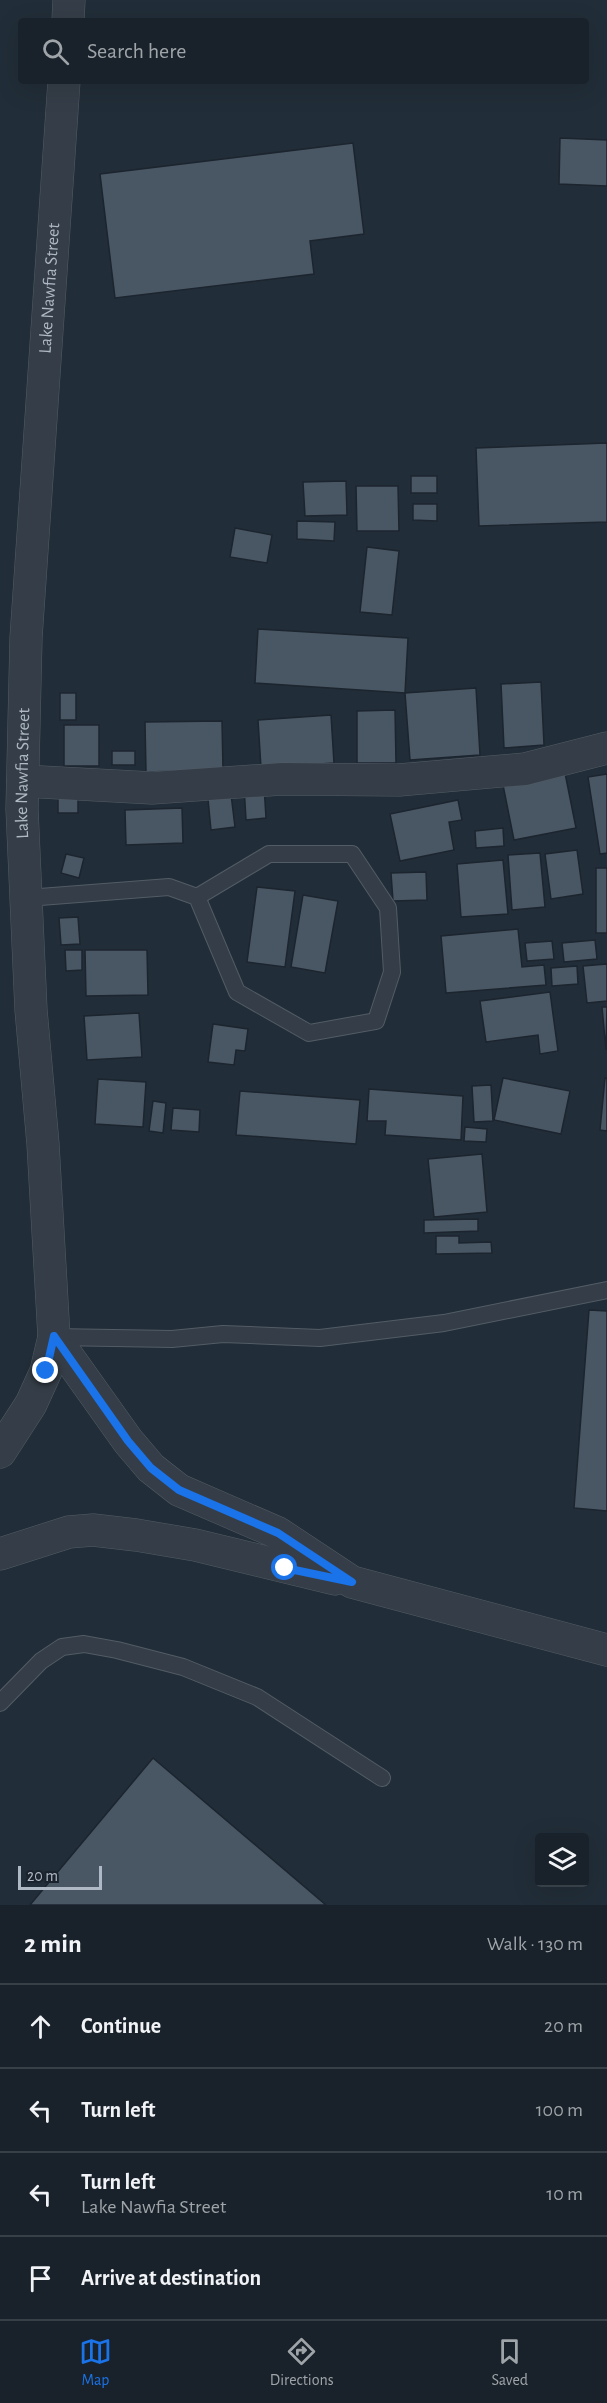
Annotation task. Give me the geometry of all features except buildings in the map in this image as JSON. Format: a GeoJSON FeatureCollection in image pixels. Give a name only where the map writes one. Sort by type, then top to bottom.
{"type":"FeatureCollection","features":[{"type":"Feature","properties":{"kind":"street"},"geometry":{"type":"LineString","coordinates":[[68,18],[69,0]]}},
{"type":"Feature","properties":{"kind":"street","name":"Lake Nawfia Street"},"geometry":{"type":"LineString","coordinates":[[0,1452],[31,1404],[46,1371],[54,1336],[43,1144],[31,1010],[23,782],[26,638],[64,84]]}},
{"type":"Feature","properties":{"kind":"street"},"geometry":{"type":"LineString","coordinates":[[23,782],[152,788],[282,779],[399,780],[525,769],[607,748]]}},
{"type":"Feature","properties":{"kind":"street"},"geometry":{"type":"LineString","coordinates":[[54,1336],[128,1441],[151,1468],[179,1490],[278,1533],[352,1582]]}},
{"type":"Feature","properties":{"kind":"street"},"geometry":{"type":"LineString","coordinates":[[0,1554],[69,1532],[93,1530],[136,1535],[195,1545],[352,1582],[607,1650]]}},
{"type":"Feature","properties":{"kind":"lane"},"geometry":{"type":"LineString","coordinates":[[27,898],[169,887],[197,897],[237,992],[309,1033],[375,1022],[392,972],[388,909],[352,854],[269,854],[197,897]]}},
{"type":"Feature","properties":{"kind":"lane"},"geometry":{"type":"LineString","coordinates":[[54,1336],[172,1339],[223,1334],[320,1338],[444,1323],[607,1290]]}},
{"type":"Feature","properties":{"kind":"lane"},"geometry":{"type":"LineString","coordinates":[[0,1703],[40,1660],[62,1647],[84,1644],[117,1650],[183,1667],[257,1697],[382,1778]]}},
{"type":"Feature","properties":{"kind":"route"},"geometry":{"type":"LineString","coordinates":[[46,1371],[54,1336],[128,1441],[151,1468],[179,1490],[278,1533],[352,1582],[285,1568]]}}]}
